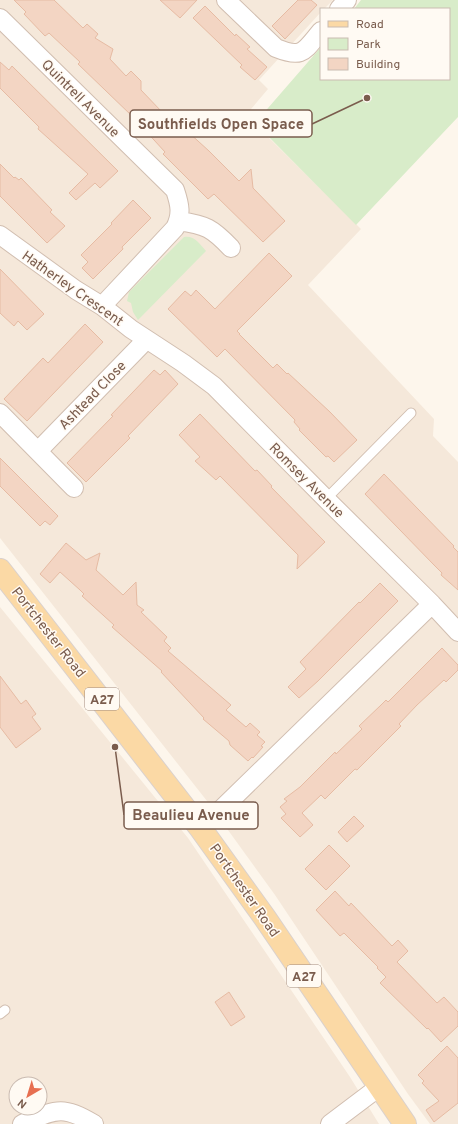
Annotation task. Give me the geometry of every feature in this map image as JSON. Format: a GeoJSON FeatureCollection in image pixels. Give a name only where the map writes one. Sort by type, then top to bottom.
{"type":"FeatureCollection","features":[{"type":"Feature","properties":{"kind":"main road","name":"Portchester Road"},"geometry":{"type":"LineString","coordinates":[[0,570],[201,829],[265,918],[405,1124]]}},
{"type":"Feature","properties":{"kind":"street"},"geometry":{"type":"LineString","coordinates":[[226,0],[276,48],[285,52],[293,54],[304,52],[320,32]]}},
{"type":"Feature","properties":{"kind":"street"},"geometry":{"type":"LineString","coordinates":[[340,8],[347,0]]}},
{"type":"Feature","properties":{"kind":"street","name":"Quintrell Avenue"},"geometry":{"type":"LineString","coordinates":[[0,18],[175,190],[180,203],[181,212],[179,221]]}},
{"type":"Feature","properties":{"kind":"street"},"geometry":{"type":"LineString","coordinates":[[102,306],[170,235],[179,221],[204,226],[215,232],[231,248]]}},
{"type":"Feature","properties":{"kind":"street","name":"Hatherley Crescent"},"geometry":{"type":"LineString","coordinates":[[0,235],[76,290],[102,306],[146,340]]}},
{"type":"Feature","properties":{"kind":"street","name":"Ashtead Close"},"geometry":{"type":"LineString","coordinates":[[38,451],[146,340]]}},
{"type":"Feature","properties":{"kind":"street","name":"Romsey Avenue"},"geometry":{"type":"LineString","coordinates":[[146,340],[214,386],[326,500],[432,604],[458,632]]}},
{"type":"Feature","properties":{"kind":"street"},"geometry":{"type":"LineString","coordinates":[[0,413],[74,488]]}},
{"type":"Feature","properties":{"kind":"street"},"geometry":{"type":"LineString","coordinates":[[201,829],[432,604]]}},
{"type":"Feature","properties":{"kind":"street"},"geometry":{"type":"LineString","coordinates":[[330,1124],[379,1087]]}},
{"type":"Feature","properties":{"kind":"street"},"geometry":{"type":"LineString","coordinates":[[22,1124],[60,1110],[74,1113],[94,1124]]}},
{"type":"Feature","properties":{"kind":"lane"},"geometry":{"type":"LineString","coordinates":[[326,500],[411,413]]}},
{"type":"Feature","properties":{"kind":"shaded area"},"geometry":{"type":"Polygon","coordinates":[[[0,0],[333,0],[325,8],[320,8],[320,13],[259,80],[268,89],[246,115],[361,229],[308,285],[434,419],[433,436],[458,462],[458,1124],[430,1124],[408,1094],[275,895],[207,801],[0,538],[0,0]]]}},
{"type":"Feature","properties":{"kind":"shaded area"},"geometry":{"type":"Polygon","coordinates":[[[0,607],[188,838],[350,1077],[379,1124],[0,1124],[0,607]]]}},
{"type":"Feature","properties":{"kind":"green space"},"geometry":{"type":"Polygon","coordinates":[[[361,0],[458,0],[458,117],[356,225],[255,123],[320,48],[320,80],[450,80],[450,8],[355,8],[361,0]]]}},
{"type":"Feature","properties":{"kind":"green space"},"geometry":{"type":"Polygon","coordinates":[[[184,237],[191,237],[206,251],[138,320],[133,312],[131,303],[127,301],[129,292],[184,237]]]}},
{"type":"Feature","properties":{"kind":"building"},"geometry":{"type":"Polygon","coordinates":[[[14,0],[54,0],[83,28],[87,24],[98,34],[95,38],[113,49],[110,59],[126,76],[131,71],[141,81],[141,90],[183,134],[187,131],[239,181],[251,169],[253,188],[285,221],[263,242],[214,194],[208,199],[163,154],[165,152],[132,116],[78,64],[80,62],[49,33],[45,36],[24,14],[26,12],[14,0]]]}},
{"type":"Feature","properties":{"kind":"building"},"geometry":{"type":"Polygon","coordinates":[[[160,0],[197,0],[180,18],[160,0]]]}},
{"type":"Feature","properties":{"kind":"building"},"geometry":{"type":"Polygon","coordinates":[[[298,0],[311,0],[317,5],[285,39],[272,26],[298,0]]]}},
{"type":"Feature","properties":{"kind":"building"},"geometry":{"type":"Polygon","coordinates":[[[205,6],[235,36],[236,34],[250,47],[247,49],[267,67],[255,80],[240,67],[242,65],[193,18],[205,6]]]}},
{"type":"Feature","properties":{"kind":"building"},"geometry":{"type":"Polygon","coordinates":[[[0,62],[9,70],[12,66],[118,171],[100,188],[95,183],[76,200],[69,193],[88,174],[38,129],[39,127],[0,88],[0,62]]]}},
{"type":"Feature","properties":{"kind":"building"},"geometry":{"type":"Polygon","coordinates":[[[0,164],[14,178],[15,177],[19,180],[21,178],[52,210],[50,212],[65,226],[47,243],[0,196],[0,164]]]}},
{"type":"Feature","properties":{"kind":"building"},"geometry":{"type":"Polygon","coordinates":[[[133,200],[151,218],[93,279],[82,268],[88,262],[81,255],[112,224],[111,223],[133,200]]]}},
{"type":"Feature","properties":{"kind":"building"},"geometry":{"type":"Polygon","coordinates":[[[269,253],[292,276],[237,331],[273,368],[277,364],[287,374],[288,373],[330,412],[357,440],[334,462],[328,456],[326,457],[299,430],[300,429],[294,422],[295,420],[225,349],[217,357],[168,309],[185,291],[191,296],[196,290],[215,309],[269,253]]]}},
{"type":"Feature","properties":{"kind":"building"},"geometry":{"type":"Polygon","coordinates":[[[0,269],[44,314],[27,330],[18,321],[14,326],[0,313],[0,269]]]}},
{"type":"Feature","properties":{"kind":"building"},"geometry":{"type":"Polygon","coordinates":[[[85,324],[103,342],[27,421],[4,399],[43,358],[48,363],[85,324]]]}},
{"type":"Feature","properties":{"kind":"building"},"geometry":{"type":"Polygon","coordinates":[[[154,370],[160,375],[165,370],[178,384],[128,436],[130,438],[86,482],[67,463],[113,416],[111,415],[154,370]]]}},
{"type":"Feature","properties":{"kind":"building"},"geometry":{"type":"Polygon","coordinates":[[[200,414],[255,471],[257,470],[272,486],[271,487],[325,542],[297,569],[298,555],[220,476],[216,480],[195,461],[200,457],[179,435],[200,414]]]}},
{"type":"Feature","properties":{"kind":"building"},"geometry":{"type":"Polygon","coordinates":[[[0,458],[58,516],[50,525],[45,521],[40,526],[0,486],[0,458]]]}},
{"type":"Feature","properties":{"kind":"building"},"geometry":{"type":"Polygon","coordinates":[[[384,474],[454,546],[453,547],[458,552],[458,590],[441,575],[442,573],[365,494],[384,474]]]}},
{"type":"Feature","properties":{"kind":"building"},"geometry":{"type":"Polygon","coordinates":[[[66,543],[86,560],[100,553],[96,570],[123,595],[136,582],[137,605],[144,610],[141,612],[167,637],[164,641],[171,648],[168,651],[231,705],[226,710],[246,727],[250,723],[260,732],[257,735],[265,742],[261,746],[263,747],[253,758],[252,757],[248,761],[230,745],[229,741],[203,719],[204,718],[161,672],[162,671],[112,627],[114,625],[82,596],[84,594],[60,572],[50,583],[40,574],[66,543]]]}},
{"type":"Feature","properties":{"kind":"building"},"geometry":{"type":"Polygon","coordinates":[[[380,583],[398,601],[299,698],[288,687],[306,669],[300,662],[359,602],[360,603],[380,583]]]}},
{"type":"Feature","properties":{"kind":"building"},"geometry":{"type":"Polygon","coordinates":[[[442,648],[458,665],[458,670],[446,682],[444,680],[417,705],[399,724],[401,726],[357,770],[355,769],[325,799],[321,795],[302,813],[313,825],[300,837],[281,818],[286,814],[280,807],[287,801],[284,799],[300,787],[335,752],[336,754],[362,729],[359,726],[386,700],[388,702],[442,648]]]}},
{"type":"Feature","properties":{"kind":"building"},"geometry":{"type":"Polygon","coordinates":[[[0,676],[21,704],[26,700],[36,714],[32,717],[41,729],[16,748],[0,727],[0,676]]]}},
{"type":"Feature","properties":{"kind":"building"},"geometry":{"type":"Polygon","coordinates":[[[354,816],[364,826],[347,842],[338,832],[354,816]]]}},
{"type":"Feature","properties":{"kind":"building"},"geometry":{"type":"Polygon","coordinates":[[[329,845],[350,866],[326,890],[305,869],[329,845]]]}},
{"type":"Feature","properties":{"kind":"building"},"geometry":{"type":"Polygon","coordinates":[[[335,891],[349,906],[351,903],[392,946],[398,940],[408,951],[397,962],[437,1003],[444,997],[458,1012],[458,1026],[441,1042],[380,983],[386,977],[377,968],[378,967],[344,933],[340,936],[316,910],[335,891]]]}},
{"type":"Feature","properties":{"kind":"building"},"geometry":{"type":"Polygon","coordinates":[[[229,992],[245,1017],[231,1026],[215,1002],[229,992]]]}},
{"type":"Feature","properties":{"kind":"building"},"geometry":{"type":"Polygon","coordinates":[[[447,1046],[458,1058],[458,1103],[434,1122],[426,1110],[439,1101],[422,1083],[424,1081],[418,1075],[447,1046]]]}},
{"type":"Feature","properties":{"kind":"place","name":"Southfields Open Space"},"geometry":{"type":"Point","coordinates":[367,98]}},
{"type":"Feature","properties":{"kind":"place","name":"Beaulieu Avenue"},"geometry":{"type":"Point","coordinates":[115,747]}}]}
